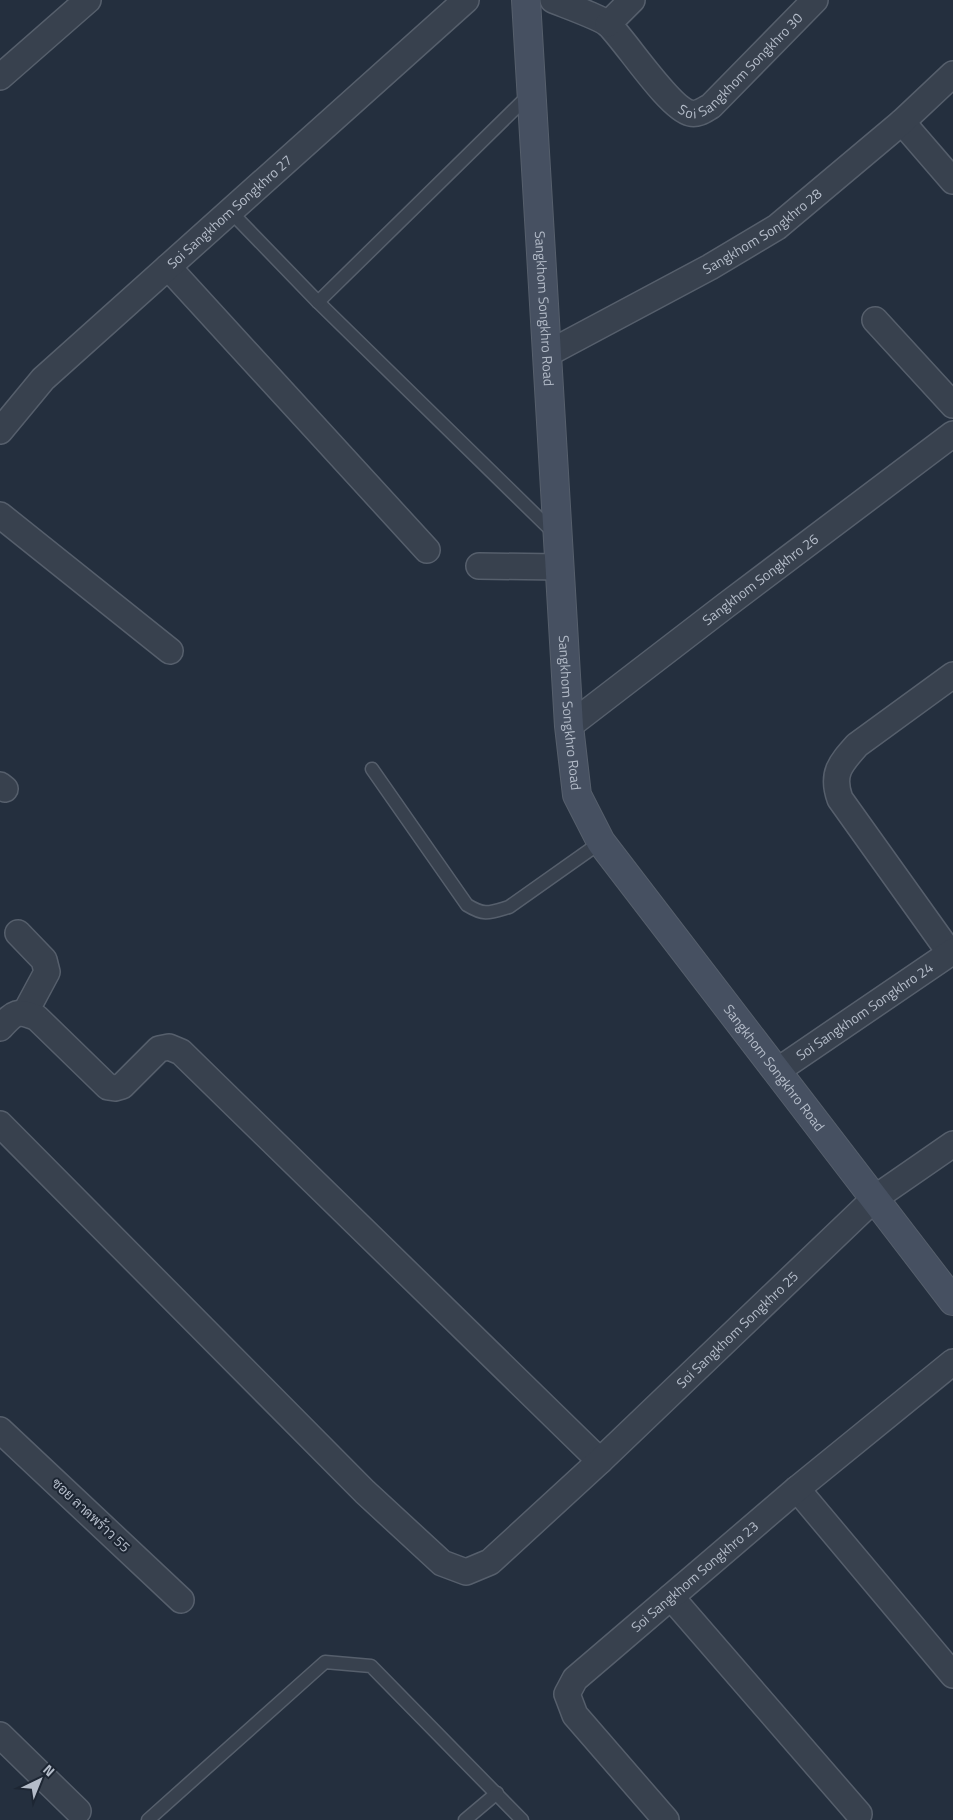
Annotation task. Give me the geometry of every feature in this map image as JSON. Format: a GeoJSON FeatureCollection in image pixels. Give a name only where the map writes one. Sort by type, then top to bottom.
{"type":"FeatureCollection","features":[{"type":"Feature","properties":{"kind":"main road","name":"Sangkhom Songkhro Road"},"geometry":{"type":"LineString","coordinates":[[526,0],[570,726],[577,795],[601,842],[953,1300]]}},
{"type":"Feature","properties":{"kind":"street"},"geometry":{"type":"LineString","coordinates":[[0,77],[88,0]]}},
{"type":"Feature","properties":{"kind":"street","name":"Soi Sangkhom Songkhro 27"},"geometry":{"type":"LineString","coordinates":[[0,431],[43,379],[466,0]]}},
{"type":"Feature","properties":{"kind":"street","name":"Soi Sangkhom Songkhro 30"},"geometry":{"type":"LineString","coordinates":[[553,0],[608,24],[658,85],[679,107],[689,113],[698,113],[711,106],[815,0]]}},
{"type":"Feature","properties":{"kind":"street"},"geometry":{"type":"LineString","coordinates":[[608,24],[632,0]]}},
{"type":"Feature","properties":{"kind":"street","name":"Sangkhom Songkhro 28"},"geometry":{"type":"LineString","coordinates":[[547,354],[710,267],[777,227],[902,122],[953,74]]}},
{"type":"Feature","properties":{"kind":"street"},"geometry":{"type":"LineString","coordinates":[[902,122],[953,181]]}},
{"type":"Feature","properties":{"kind":"street"},"geometry":{"type":"LineString","coordinates":[[168,266],[427,550]]}},
{"type":"Feature","properties":{"kind":"street"},"geometry":{"type":"LineString","coordinates":[[875,320],[953,405]]}},
{"type":"Feature","properties":{"kind":"street","name":"Sangkhom Songkhro 26"},"geometry":{"type":"LineString","coordinates":[[570,726],[953,434]]}},
{"type":"Feature","properties":{"kind":"street"},"geometry":{"type":"LineString","coordinates":[[0,514],[170,651]]}},
{"type":"Feature","properties":{"kind":"street"},"geometry":{"type":"LineString","coordinates":[[479,566],[560,567]]}},
{"type":"Feature","properties":{"kind":"street"},"geometry":{"type":"LineString","coordinates":[[951,952],[840,799],[835,786],[836,773],[844,759],[857,745],[953,675]]}},
{"type":"Feature","properties":{"kind":"street"},"geometry":{"type":"LineString","coordinates":[[18,933],[44,960],[47,972],[25,1013]]}},
{"type":"Feature","properties":{"kind":"street","name":"Soi Sangkhom Songkhro 24"},"geometry":{"type":"LineString","coordinates":[[777,1071],[951,952]]}},
{"type":"Feature","properties":{"kind":"street"},"geometry":{"type":"LineString","coordinates":[[0,1028],[15,1014],[25,1013],[37,1018],[108,1087],[115,1088],[122,1086],[158,1050],[169,1047],[181,1052],[600,1461]]}},
{"type":"Feature","properties":{"kind":"street","name":"Soi Sangkhom Songkhro 25"},"geometry":{"type":"LineString","coordinates":[[0,1124],[365,1492],[442,1563],[466,1572],[490,1562],[600,1461],[875,1198],[953,1144]]}},
{"type":"Feature","properties":{"kind":"street","name":"Soi Sangkhom Songkhro 23"},"geometry":{"type":"LineString","coordinates":[[666,1820],[575,1715],[567,1694],[575,1679],[797,1490],[953,1362]]}},
{"type":"Feature","properties":{"kind":"street","name":"ซอย ลาดพร้าว 55"},"geometry":{"type":"LineString","coordinates":[[0,1430],[181,1600]]}},
{"type":"Feature","properties":{"kind":"street"},"geometry":{"type":"LineString","coordinates":[[797,1490],[953,1675]]}},
{"type":"Feature","properties":{"kind":"street"},"geometry":{"type":"LineString","coordinates":[[671,1597],[859,1814]]}},
{"type":"Feature","properties":{"kind":"street"},"geometry":{"type":"LineString","coordinates":[[0,1735],[78,1811]]}},
{"type":"Feature","properties":{"kind":"lane"},"geometry":{"type":"LineString","coordinates":[[318,302],[531,92]]}},
{"type":"Feature","properties":{"kind":"lane"},"geometry":{"type":"LineString","coordinates":[[230,210],[318,302],[558,537]]}},
{"type":"Feature","properties":{"kind":"lane"},"geometry":{"type":"LineString","coordinates":[[372,769],[467,905],[479,912],[493,912],[509,907],[601,842]]}},
{"type":"Feature","properties":{"kind":"lane"},"geometry":{"type":"LineString","coordinates":[[148,1820],[325,1662],[371,1666],[522,1820]]}},
{"type":"Feature","properties":{"kind":"lane"},"geometry":{"type":"LineString","coordinates":[[466,1820],[496,1793]]}}]}
